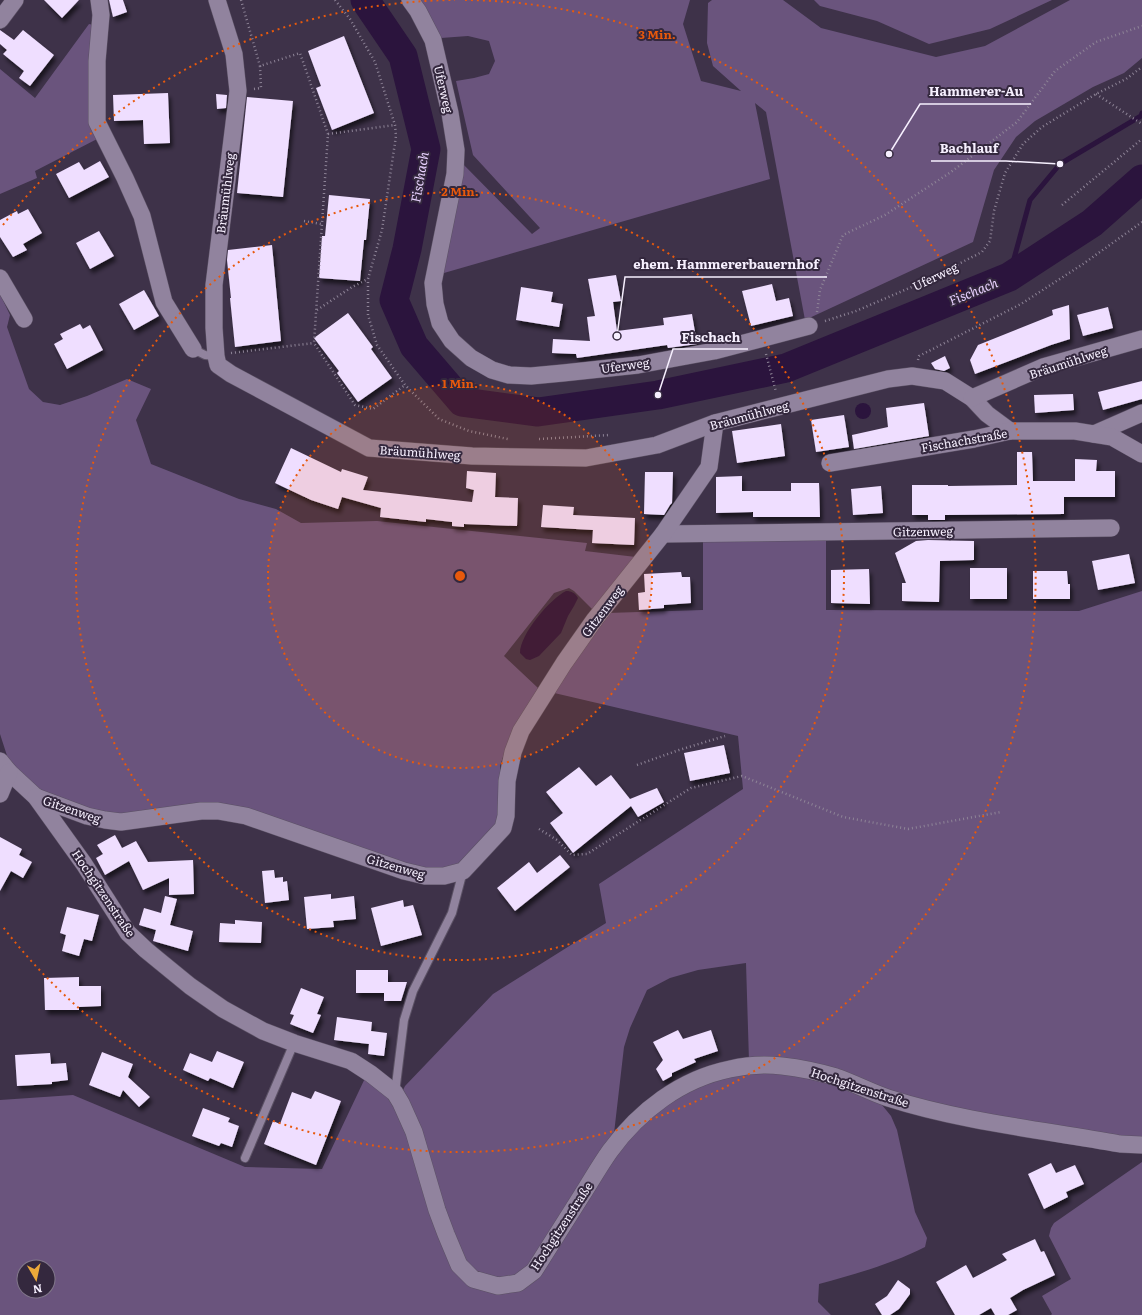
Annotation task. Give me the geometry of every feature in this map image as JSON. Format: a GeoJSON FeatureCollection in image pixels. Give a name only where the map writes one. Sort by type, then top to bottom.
{"type":"FeatureCollection","features":[{"type":"Feature","properties":{"kind":"street"},"geometry":{"type":"LineString","coordinates":[[0,20],[15,0]]}},
{"type":"Feature","properties":{"kind":"street"},"geometry":{"type":"LineString","coordinates":[[100,0],[101,15],[97,61],[96,122],[125,178],[142,216],[164,302],[193,348]]}},
{"type":"Feature","properties":{"kind":"street","name":"Bräumühlweg"},"geometry":{"type":"LineString","coordinates":[[217,0],[234,54],[238,91],[214,286],[216,356],[218,365],[230,374],[369,448],[472,456],[586,458],[657,445],[715,423],[888,379],[912,376],[945,381],[972,398],[987,414],[1010,431]]}},
{"type":"Feature","properties":{"kind":"street","name":"Uferweg"},"geometry":{"type":"LineString","coordinates":[[410,0],[418,11],[433,40],[450,113],[456,150],[455,174],[433,282],[435,304],[440,323],[452,341],[471,358],[492,370],[509,375],[531,376],[563,373],[638,365],[714,351],[812,325]]}},
{"type":"Feature","properties":{"kind":"street"},"geometry":{"type":"LineString","coordinates":[[0,278],[24,319]]}},
{"type":"Feature","properties":{"kind":"street","name":"Bräumühlweg"},"geometry":{"type":"LineString","coordinates":[[972,398],[1043,368],[1142,338]]}},
{"type":"Feature","properties":{"kind":"street"},"geometry":{"type":"LineString","coordinates":[[1094,434],[1142,413]]}},
{"type":"Feature","properties":{"kind":"street","name":"Gitzenweg"},"geometry":{"type":"LineString","coordinates":[[36,797],[87,816],[121,822],[201,811],[218,811],[246,816],[404,871],[425,876],[444,876],[463,871],[503,828],[506,816],[507,781],[513,752],[521,731],[564,663],[595,619],[663,534],[709,466],[715,423]]}},
{"type":"Feature","properties":{"kind":"street","name":"Fischachstraße"},"geometry":{"type":"LineString","coordinates":[[830,463],[974,439],[1010,431],[1075,431],[1112,437],[1142,454]]}},
{"type":"Feature","properties":{"kind":"street","name":"Gitzenweg"},"geometry":{"type":"LineString","coordinates":[[663,534],[1111,528]]}},
{"type":"Feature","properties":{"kind":"street"},"geometry":{"type":"LineString","coordinates":[[0,794],[5,766]]}},
{"type":"Feature","properties":{"kind":"street","name":"Hochgitzenstraße"},"geometry":{"type":"LineString","coordinates":[[5,766],[36,797],[84,864],[128,933],[146,950],[190,986],[223,1009],[263,1031],[294,1043],[351,1061],[371,1074],[395,1093],[414,1132],[437,1210],[446,1234],[459,1265],[473,1279],[498,1286],[518,1283],[534,1271],[611,1150],[631,1126],[656,1104],[694,1079],[753,1064],[781,1065],[808,1070],[836,1077],[888,1098],[981,1121],[1120,1144],[1142,1145]]}},
{"type":"Feature","properties":{"kind":"lane"},"geometry":{"type":"LineString","coordinates":[[193,348],[205,355],[216,356]]}},
{"type":"Feature","properties":{"kind":"lane"},"geometry":{"type":"LineString","coordinates":[[395,1093],[404,1020],[413,991],[452,912],[463,871]]}},
{"type":"Feature","properties":{"kind":"lane"},"geometry":{"type":"LineString","coordinates":[[245,1158],[294,1043]]}},
{"type":"Feature","properties":{"kind":"path"},"geometry":{"type":"LineString","coordinates":[[238,91],[261,88],[260,66],[241,0]]}},
{"type":"Feature","properties":{"kind":"path"},"geometry":{"type":"LineString","coordinates":[[335,0],[350,19],[375,62],[395,125],[396,136],[382,230],[368,279],[368,315],[377,345],[406,386],[439,419],[468,431],[513,440]]}},
{"type":"Feature","properties":{"kind":"path"},"geometry":{"type":"LineString","coordinates":[[812,325],[820,290],[843,235],[885,216],[951,172],[1018,122],[1055,71],[1090,46],[1096,42],[1142,26]]}},
{"type":"Feature","properties":{"kind":"path"},"geometry":{"type":"LineString","coordinates":[[260,66],[300,53],[328,134],[314,343],[355,405],[373,409],[406,386]]}},
{"type":"Feature","properties":{"kind":"path","name":"Uferweg"},"geometry":{"type":"LineString","coordinates":[[812,325],[856,312],[921,283],[982,252],[990,241],[994,211],[1005,173],[1023,144],[1042,127],[1096,94],[1126,79],[1142,67]]}},
{"type":"Feature","properties":{"kind":"path"},"geometry":{"type":"LineString","coordinates":[[1096,94],[1142,124]]}},
{"type":"Feature","properties":{"kind":"path"},"geometry":{"type":"LineString","coordinates":[[328,134],[395,125]]}},
{"type":"Feature","properties":{"kind":"path"},"geometry":{"type":"LineString","coordinates":[[1062,205],[1142,139]]}},
{"type":"Feature","properties":{"kind":"path"},"geometry":{"type":"LineString","coordinates":[[304,221],[322,224]]}},
{"type":"Feature","properties":{"kind":"path"},"geometry":{"type":"LineString","coordinates":[[912,376],[919,356],[1021,304],[1083,264],[1142,222]]}},
{"type":"Feature","properties":{"kind":"path"},"geometry":{"type":"LineString","coordinates":[[316,310],[352,287],[368,279]]}},
{"type":"Feature","properties":{"kind":"path"},"geometry":{"type":"LineString","coordinates":[[216,356],[236,352],[314,343]]}},
{"type":"Feature","properties":{"kind":"path"},"geometry":{"type":"LineString","coordinates":[[765,351],[776,394]]}},
{"type":"Feature","properties":{"kind":"path"},"geometry":{"type":"LineString","coordinates":[[535,439],[587,438],[616,435]]}},
{"type":"Feature","properties":{"kind":"path"},"geometry":{"type":"LineString","coordinates":[[637,765],[725,736]]}},
{"type":"Feature","properties":{"kind":"path"},"geometry":{"type":"LineString","coordinates":[[539,829],[557,840],[572,854],[587,854],[691,788],[742,776],[843,817],[908,829],[1001,812]]}},
{"type":"Feature","properties":{"kind":"shaded area"},"geometry":{"type":"Polygon","coordinates":[[[418,0],[690,0],[683,24],[701,81],[741,91],[713,66],[707,43],[708,3],[712,0],[783,0],[821,28],[936,57],[985,46],[1070,0],[1142,0],[1142,58],[1124,73],[1093,87],[1035,121],[1016,137],[994,170],[973,242],[805,320],[766,112],[755,103],[770,179],[437,275],[461,162],[532,234],[540,228],[473,155],[456,81],[489,74],[495,61],[489,41],[468,36],[441,38],[418,0]]]}},
{"type":"Feature","properties":{"kind":"shaded area"},"geometry":{"type":"Polygon","coordinates":[[[814,0],[1052,0],[990,29],[929,44],[877,21],[820,6],[814,0]]]}},
{"type":"Feature","properties":{"kind":"shaded area"},"geometry":{"type":"Polygon","coordinates":[[[89,24],[94,25],[95,44],[88,102],[93,124],[99,138],[35,171],[37,178],[0,194],[0,69],[35,98],[89,24]]]}},
{"type":"Feature","properties":{"kind":"shaded area"},"geometry":{"type":"Polygon","coordinates":[[[0,294],[10,315],[7,327],[29,389],[43,402],[60,405],[87,396],[127,379],[151,389],[136,420],[151,464],[239,499],[276,509],[301,523],[377,521],[587,543],[585,551],[636,557],[595,612],[569,588],[554,593],[504,656],[538,688],[509,739],[500,766],[501,806],[496,828],[466,861],[437,873],[237,808],[103,817],[35,790],[11,768],[0,734],[0,294]]]}},
{"type":"Feature","properties":{"kind":"shaded area"},"geometry":{"type":"Polygon","coordinates":[[[860,403],[866,403],[871,408],[869,417],[866,419],[860,419],[855,414],[855,408],[860,403]]]}},
{"type":"Feature","properties":{"kind":"shaded area"},"geometry":{"type":"Polygon","coordinates":[[[703,538],[826,538],[826,610],[1079,611],[1142,591],[1142,1142],[982,1118],[749,1061],[746,963],[698,970],[670,978],[647,990],[630,1028],[624,1047],[613,1142],[533,1261],[517,1275],[496,1278],[477,1272],[463,1259],[402,1092],[405,1086],[493,994],[606,923],[599,884],[743,789],[738,736],[550,692],[607,613],[703,610],[703,538]]]}},
{"type":"Feature","properties":{"kind":"shaded area"},"geometry":{"type":"Polygon","coordinates":[[[566,591],[570,591],[578,598],[561,633],[539,656],[530,660],[526,659],[520,653],[521,645],[530,627],[552,601],[566,591]]]}},
{"type":"Feature","properties":{"kind":"shaded area"},"geometry":{"type":"Polygon","coordinates":[[[759,1068],[832,1081],[873,1099],[882,1105],[891,1116],[897,1130],[915,1212],[927,1238],[925,1247],[886,1264],[819,1284],[818,1302],[831,1315],[0,1315],[0,1100],[73,1095],[245,1167],[322,1169],[367,1074],[401,1110],[456,1266],[516,1286],[620,1145],[679,1091],[759,1068]]]}},
{"type":"Feature","properties":{"kind":"shaded area"},"geometry":{"type":"Polygon","coordinates":[[[1142,1162],[1142,1315],[1051,1315],[1052,1314],[1042,1296],[1071,1279],[1049,1236],[1051,1228],[1054,1223],[1142,1162]]]}},
{"type":"Feature","properties":{"kind":"building"},"geometry":{"type":"Polygon","coordinates":[[[44,0],[79,0],[62,18],[44,0]]]}},
{"type":"Feature","properties":{"kind":"building"},"geometry":{"type":"Polygon","coordinates":[[[109,0],[123,0],[127,12],[113,17],[109,0]]]}},
{"type":"Feature","properties":{"kind":"building"},"geometry":{"type":"Polygon","coordinates":[[[0,30],[14,40],[23,30],[54,55],[30,86],[19,78],[24,71],[3,54],[7,50],[0,44],[0,30]]]}},
{"type":"Feature","properties":{"kind":"building"},"geometry":{"type":"Polygon","coordinates":[[[344,36],[374,113],[332,130],[316,88],[321,86],[308,51],[344,36]]]}},
{"type":"Feature","properties":{"kind":"building"},"geometry":{"type":"Polygon","coordinates":[[[168,93],[170,143],[144,144],[143,120],[114,121],[113,95],[168,93]]]}},
{"type":"Feature","properties":{"kind":"building"},"geometry":{"type":"Polygon","coordinates":[[[216,94],[227,95],[226,108],[217,109],[216,94]]]}},
{"type":"Feature","properties":{"kind":"building"},"geometry":{"type":"Polygon","coordinates":[[[247,97],[293,101],[283,197],[237,193],[247,97]]]}},
{"type":"Feature","properties":{"kind":"building"},"geometry":{"type":"Polygon","coordinates":[[[100,161],[109,177],[69,198],[56,174],[79,162],[84,170],[100,161]]]}},
{"type":"Feature","properties":{"kind":"building"},"geometry":{"type":"Polygon","coordinates":[[[329,195],[370,199],[360,281],[319,278],[322,236],[325,236],[329,195]]]}},
{"type":"Feature","properties":{"kind":"building"},"geometry":{"type":"Polygon","coordinates":[[[28,209],[42,233],[23,244],[27,250],[13,257],[0,237],[0,220],[17,211],[18,214],[28,209]]]}},
{"type":"Feature","properties":{"kind":"building"},"geometry":{"type":"Polygon","coordinates":[[[99,231],[114,256],[90,269],[76,243],[99,231]]]}},
{"type":"Feature","properties":{"kind":"building"},"geometry":{"type":"Polygon","coordinates":[[[272,245],[281,341],[235,347],[227,260],[228,250],[272,245]]]}},
{"type":"Feature","properties":{"kind":"building"},"geometry":{"type":"Polygon","coordinates":[[[616,275],[621,301],[613,302],[617,331],[664,325],[663,318],[692,314],[697,344],[668,348],[667,345],[577,358],[576,354],[552,353],[553,339],[590,341],[587,317],[595,316],[588,279],[616,275]]]}},
{"type":"Feature","properties":{"kind":"building"},"geometry":{"type":"Polygon","coordinates":[[[772,284],[776,301],[789,298],[793,316],[751,326],[742,291],[772,284]]]}},
{"type":"Feature","properties":{"kind":"building"},"geometry":{"type":"Polygon","coordinates":[[[521,287],[553,292],[551,302],[563,304],[559,327],[516,320],[521,287]]]}},
{"type":"Feature","properties":{"kind":"building"},"geometry":{"type":"Polygon","coordinates":[[[144,290],[159,316],[134,330],[119,304],[144,290]]]}},
{"type":"Feature","properties":{"kind":"building"},"geometry":{"type":"Polygon","coordinates":[[[1069,305],[1070,339],[975,374],[970,360],[978,345],[1053,315],[1052,310],[1069,305]]]}},
{"type":"Feature","properties":{"kind":"building"},"geometry":{"type":"Polygon","coordinates":[[[1108,307],[1113,328],[1083,336],[1077,315],[1108,307]]]}},
{"type":"Feature","properties":{"kind":"building"},"geometry":{"type":"Polygon","coordinates":[[[348,313],[373,347],[371,349],[392,378],[358,402],[337,373],[339,371],[314,338],[348,313]]]}},
{"type":"Feature","properties":{"kind":"building"},"geometry":{"type":"Polygon","coordinates":[[[80,324],[83,329],[90,325],[103,350],[67,369],[54,344],[63,339],[60,334],[80,324]]]}},
{"type":"Feature","properties":{"kind":"building"},"geometry":{"type":"Polygon","coordinates":[[[945,356],[950,368],[944,371],[935,369],[931,363],[945,356]]]}},
{"type":"Feature","properties":{"kind":"building"},"geometry":{"type":"Polygon","coordinates":[[[1142,381],[1142,399],[1103,410],[1098,392],[1142,381]]]}},
{"type":"Feature","properties":{"kind":"building"},"geometry":{"type":"Polygon","coordinates":[[[1073,394],[1074,410],[1035,413],[1034,395],[1073,394]]]}},
{"type":"Feature","properties":{"kind":"building"},"geometry":{"type":"Polygon","coordinates":[[[924,403],[929,436],[854,449],[852,435],[888,427],[886,408],[924,403]]]}},
{"type":"Feature","properties":{"kind":"building"},"geometry":{"type":"Polygon","coordinates":[[[844,415],[849,447],[816,452],[811,420],[844,415]]]}},
{"type":"Feature","properties":{"kind":"building"},"geometry":{"type":"Polygon","coordinates":[[[781,424],[785,456],[737,463],[732,431],[781,424]]]}},
{"type":"Feature","properties":{"kind":"building"},"geometry":{"type":"Polygon","coordinates":[[[291,448],[341,472],[342,469],[368,477],[363,490],[472,502],[474,490],[466,488],[467,471],[496,473],[495,497],[518,498],[517,526],[464,524],[464,527],[452,526],[452,522],[426,519],[426,522],[380,517],[381,508],[342,497],[338,509],[311,500],[275,483],[291,448]]]}},
{"type":"Feature","properties":{"kind":"building"},"geometry":{"type":"Polygon","coordinates":[[[1017,452],[1032,452],[1033,481],[1075,481],[1075,459],[1097,460],[1096,471],[1115,471],[1115,497],[1064,497],[1064,514],[945,515],[945,520],[928,520],[928,515],[912,515],[912,485],[1017,485],[1017,452]]]}},
{"type":"Feature","properties":{"kind":"building"},"geometry":{"type":"Polygon","coordinates":[[[645,472],[673,472],[672,503],[664,515],[644,514],[645,472]]]}},
{"type":"Feature","properties":{"kind":"building"},"geometry":{"type":"Polygon","coordinates":[[[742,476],[742,491],[791,491],[791,483],[819,483],[820,517],[753,517],[753,512],[716,513],[716,477],[742,476]]]}},
{"type":"Feature","properties":{"kind":"building"},"geometry":{"type":"Polygon","coordinates":[[[881,486],[883,513],[853,515],[851,489],[881,486]]]}},
{"type":"Feature","properties":{"kind":"building"},"geometry":{"type":"Polygon","coordinates":[[[543,505],[574,507],[573,515],[635,518],[634,545],[592,543],[593,530],[541,527],[543,505]]]}},
{"type":"Feature","properties":{"kind":"building"},"geometry":{"type":"Polygon","coordinates":[[[916,541],[974,541],[974,560],[940,561],[939,602],[902,601],[902,583],[906,583],[895,553],[916,541]]]}},
{"type":"Feature","properties":{"kind":"building"},"geometry":{"type":"Polygon","coordinates":[[[1129,554],[1135,583],[1098,590],[1092,561],[1129,554]]]}},
{"type":"Feature","properties":{"kind":"building"},"geometry":{"type":"Polygon","coordinates":[[[970,568],[1007,568],[1007,599],[970,599],[970,568]]]}},
{"type":"Feature","properties":{"kind":"building"},"geometry":{"type":"Polygon","coordinates":[[[869,569],[870,604],[831,603],[831,570],[869,569]]]}},
{"type":"Feature","properties":{"kind":"building"},"geometry":{"type":"Polygon","coordinates":[[[1033,571],[1067,571],[1068,584],[1070,584],[1070,599],[1033,599],[1033,571]]]}},
{"type":"Feature","properties":{"kind":"building"},"geometry":{"type":"Polygon","coordinates":[[[681,572],[682,577],[690,577],[691,603],[664,605],[664,608],[639,610],[638,593],[645,592],[644,574],[681,572]]]}},
{"type":"Feature","properties":{"kind":"building"},"geometry":{"type":"Polygon","coordinates":[[[724,745],[730,773],[690,781],[684,753],[724,745]]]}},
{"type":"Feature","properties":{"kind":"building"},"geometry":{"type":"Polygon","coordinates":[[[579,767],[596,786],[611,775],[630,799],[657,788],[664,802],[638,817],[631,806],[573,853],[550,823],[563,813],[546,792],[579,767]]]}},
{"type":"Feature","properties":{"kind":"building"},"geometry":{"type":"Polygon","coordinates":[[[115,835],[122,848],[136,841],[148,862],[193,860],[194,894],[169,895],[169,878],[143,890],[129,861],[105,875],[96,858],[103,854],[97,845],[115,835]]]}},
{"type":"Feature","properties":{"kind":"building"},"geometry":{"type":"Polygon","coordinates":[[[0,837],[22,849],[19,855],[32,862],[23,878],[11,871],[0,891],[0,837]]]}},
{"type":"Feature","properties":{"kind":"building"},"geometry":{"type":"Polygon","coordinates":[[[560,855],[570,867],[515,911],[497,888],[529,862],[537,873],[560,855]]]}},
{"type":"Feature","properties":{"kind":"building"},"geometry":{"type":"Polygon","coordinates":[[[274,870],[275,878],[283,877],[283,882],[287,881],[289,900],[265,903],[262,871],[274,870]]]}},
{"type":"Feature","properties":{"kind":"building"},"geometry":{"type":"Polygon","coordinates":[[[331,894],[331,899],[354,896],[356,919],[333,921],[334,927],[307,929],[304,897],[331,894]]]}},
{"type":"Feature","properties":{"kind":"building"},"geometry":{"type":"Polygon","coordinates":[[[165,896],[177,899],[170,925],[193,931],[188,951],[153,941],[156,930],[139,925],[144,908],[161,913],[165,896]]]}},
{"type":"Feature","properties":{"kind":"building"},"geometry":{"type":"Polygon","coordinates":[[[403,900],[404,907],[413,905],[422,935],[381,946],[371,908],[403,900]]]}},
{"type":"Feature","properties":{"kind":"building"},"geometry":{"type":"Polygon","coordinates":[[[67,907],[99,915],[92,941],[84,939],[79,956],[62,951],[66,935],[60,933],[67,907]]]}},
{"type":"Feature","properties":{"kind":"building"},"geometry":{"type":"Polygon","coordinates":[[[235,920],[262,922],[261,943],[219,942],[220,923],[235,924],[235,920]]]}},
{"type":"Feature","properties":{"kind":"building"},"geometry":{"type":"Polygon","coordinates":[[[356,970],[388,970],[388,982],[407,982],[401,1001],[384,1001],[384,993],[356,993],[356,970]]]}},
{"type":"Feature","properties":{"kind":"building"},"geometry":{"type":"Polygon","coordinates":[[[79,977],[79,986],[101,986],[101,1006],[79,1007],[79,1010],[45,1010],[44,978],[79,977]]]}},
{"type":"Feature","properties":{"kind":"building"},"geometry":{"type":"Polygon","coordinates":[[[301,988],[324,997],[317,1014],[321,1015],[313,1033],[290,1024],[294,1015],[290,1014],[301,988]]]}},
{"type":"Feature","properties":{"kind":"building"},"geometry":{"type":"Polygon","coordinates":[[[337,1017],[372,1022],[371,1031],[387,1033],[384,1056],[368,1054],[369,1044],[334,1040],[337,1017]]]}},
{"type":"Feature","properties":{"kind":"building"},"geometry":{"type":"Polygon","coordinates":[[[678,1030],[683,1039],[711,1030],[718,1051],[694,1059],[696,1062],[672,1073],[672,1076],[663,1081],[656,1069],[663,1060],[653,1042],[678,1030]]]}},
{"type":"Feature","properties":{"kind":"building"},"geometry":{"type":"Polygon","coordinates":[[[217,1051],[244,1062],[233,1088],[210,1078],[208,1081],[183,1070],[190,1053],[212,1062],[217,1051]]]}},
{"type":"Feature","properties":{"kind":"building"},"geometry":{"type":"Polygon","coordinates":[[[102,1052],[133,1064],[128,1077],[150,1097],[139,1107],[123,1090],[120,1097],[89,1085],[102,1052]]]}},
{"type":"Feature","properties":{"kind":"building"},"geometry":{"type":"Polygon","coordinates":[[[50,1053],[51,1064],[66,1063],[68,1080],[52,1082],[52,1084],[17,1086],[15,1055],[50,1053]]]}},
{"type":"Feature","properties":{"kind":"building"},"geometry":{"type":"Polygon","coordinates":[[[315,1091],[341,1101],[316,1165],[264,1144],[273,1121],[280,1124],[292,1092],[311,1099],[315,1091]]]}},
{"type":"Feature","properties":{"kind":"building"},"geometry":{"type":"Polygon","coordinates":[[[203,1108],[230,1118],[228,1122],[239,1126],[232,1147],[221,1143],[219,1146],[192,1136],[203,1108]]]}},
{"type":"Feature","properties":{"kind":"building"},"geometry":{"type":"Polygon","coordinates":[[[1051,1163],[1056,1173],[1075,1165],[1084,1184],[1066,1192],[1068,1197],[1044,1209],[1028,1174],[1051,1163]]]}},
{"type":"Feature","properties":{"kind":"building"},"geometry":{"type":"Polygon","coordinates":[[[1035,1239],[1041,1252],[1044,1251],[1055,1275],[1023,1290],[1010,1298],[1017,1310],[1008,1315],[995,1315],[991,1308],[979,1315],[955,1315],[936,1282],[966,1265],[973,1278],[1007,1260],[1002,1254],[1035,1239]]]}},
{"type":"Feature","properties":{"kind":"building"},"geometry":{"type":"Polygon","coordinates":[[[898,1280],[910,1289],[910,1294],[899,1309],[890,1315],[882,1315],[875,1304],[887,1296],[898,1280]]]}},
{"type":"Feature","properties":{"kind":"waterway","name":"Fischach"},"geometry":{"type":"LineString","coordinates":[[365,0],[403,56],[426,149],[407,249],[394,300],[414,346],[462,402],[538,412],[658,395],[786,368],[1009,277],[1092,223],[1142,179]]}},
{"type":"Feature","properties":{"kind":"waterway"},"geometry":{"type":"LineString","coordinates":[[1009,277],[1030,200],[1060,164],[1141,116],[1142,113]]}},
{"type":"Feature","properties":{"kind":"place","name":"Hammerer-Au"},"geometry":{"type":"Point","coordinates":[889,154]}},
{"type":"Feature","properties":{"kind":"place","name":"Bachlauf"},"geometry":{"type":"Point","coordinates":[1060,164]}},
{"type":"Feature","properties":{"kind":"place","name":"ehem. Hammererbauernhof"},"geometry":{"type":"Point","coordinates":[617,336]}},
{"type":"Feature","properties":{"kind":"place","name":"Fischach"},"geometry":{"type":"Point","coordinates":[658,395]}}]}
